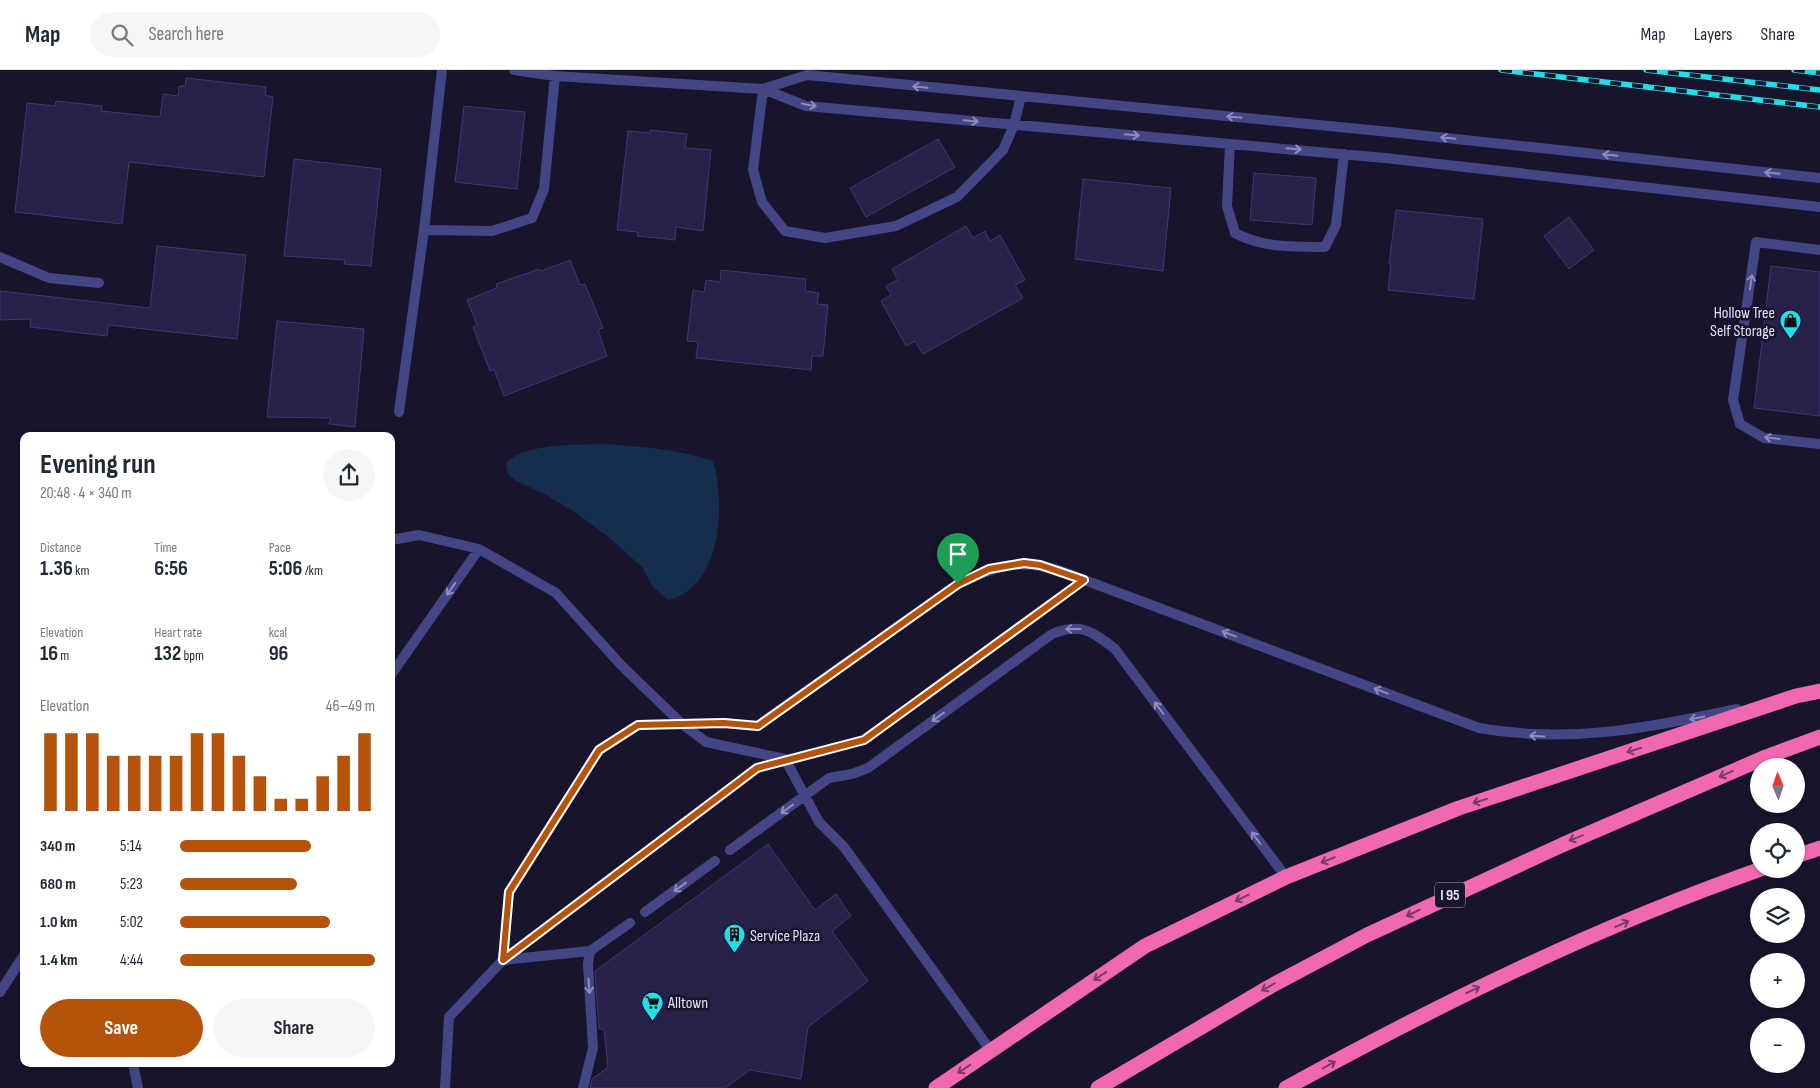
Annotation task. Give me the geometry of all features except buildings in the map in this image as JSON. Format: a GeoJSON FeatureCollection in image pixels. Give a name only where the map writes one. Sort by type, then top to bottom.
{"type":"FeatureCollection","features":[{"type":"Feature","properties":{"kind":"highway"},"geometry":{"type":"LineString","coordinates":[[936,1088],[1145,946],[1286,877],[1459,808],[1796,696],[1820,691]]}},
{"type":"Feature","properties":{"kind":"highway","name":"I 95"},"geometry":{"type":"LineString","coordinates":[[1098,1088],[1271,986],[1393,922],[1562,844],[1766,756],[1820,737]]}},
{"type":"Feature","properties":{"kind":"highway"},"geometry":{"type":"LineString","coordinates":[[1805,853],[1820,848]]}},
{"type":"Feature","properties":{"kind":"highway"},"geometry":{"type":"LineString","coordinates":[[1286,1088],[1440,1006],[1546,956],[1643,914],[1750,873]]}},
{"type":"Feature","properties":{"kind":"lane"},"geometry":{"type":"LineString","coordinates":[[399,412],[424,230],[442,70]]}},
{"type":"Feature","properties":{"kind":"lane"},"geometry":{"type":"LineString","coordinates":[[514,70],[555,76],[763,89],[806,106],[1344,154],[1820,206]]}},
{"type":"Feature","properties":{"kind":"lane"},"geometry":{"type":"LineString","coordinates":[[424,230],[492,230],[532,218],[544,189],[555,76]]}},
{"type":"Feature","properties":{"kind":"lane"},"geometry":{"type":"LineString","coordinates":[[763,89],[807,76],[1390,132],[1820,178]]}},
{"type":"Feature","properties":{"kind":"lane"},"geometry":{"type":"LineString","coordinates":[[763,89],[752,170],[762,202],[785,231],[825,238],[896,226],[957,197],[1003,150],[1014,125],[1021,96]]}},
{"type":"Feature","properties":{"kind":"lane"},"geometry":{"type":"LineString","coordinates":[[1230,144],[1227,206],[1235,232],[1251,241],[1293,247],[1325,246],[1336,225],[1344,154]]}},
{"type":"Feature","properties":{"kind":"lane"},"geometry":{"type":"LineString","coordinates":[[1820,250],[1756,242],[1734,400],[1740,424],[1764,438],[1820,444]]}},
{"type":"Feature","properties":{"kind":"lane"},"geometry":{"type":"LineString","coordinates":[[0,257],[49,278],[99,283]]}},
{"type":"Feature","properties":{"kind":"lane"},"geometry":{"type":"LineString","coordinates":[[395,539],[419,536],[479,549],[556,593],[621,665],[681,723],[706,742],[785,759],[819,822],[844,848],[991,1051]]}},
{"type":"Feature","properties":{"kind":"lane"},"geometry":{"type":"LineString","coordinates":[[395,669],[479,549]]}},
{"type":"Feature","properties":{"kind":"lane"},"geometry":{"type":"LineString","coordinates":[[503,960],[509,892],[599,750],[638,725],[681,723],[758,726],[958,584],[989,569],[1007,565],[1032,564],[1084,580],[1479,728],[1512,734],[1571,736],[1651,728],[1796,696]]}},
{"type":"Feature","properties":{"kind":"lane"},"geometry":{"type":"LineString","coordinates":[[445,1088],[449,1017],[503,960],[757,768],[785,759],[864,740],[1084,580]]}},
{"type":"Feature","properties":{"kind":"lane"},"geometry":{"type":"LineString","coordinates":[[730,850],[829,778],[852,774],[868,768],[1052,634],[1074,628],[1088,630],[1115,649],[1286,877]]}},
{"type":"Feature","properties":{"kind":"lane"},"geometry":{"type":"LineString","coordinates":[[645,912],[715,861]]}},
{"type":"Feature","properties":{"kind":"lane"},"geometry":{"type":"LineString","coordinates":[[503,960],[590,952],[630,923]]}},
{"type":"Feature","properties":{"kind":"lane"},"geometry":{"type":"LineString","coordinates":[[583,1088],[593,1048],[588,964],[590,952]]}},
{"type":"Feature","properties":{"kind":"lane"},"geometry":{"type":"LineString","coordinates":[[0,992],[20,961]]}},
{"type":"Feature","properties":{"kind":"lane"},"geometry":{"type":"LineString","coordinates":[[134,1067],[138,1088]]}},
{"type":"Feature","properties":{"kind":"water"},"geometry":{"type":"Polygon","coordinates":[[[607,444],[674,451],[713,461],[719,499],[716,542],[709,562],[700,579],[686,592],[668,600],[652,586],[642,567],[607,536],[576,513],[545,494],[516,481],[508,474],[506,463],[515,456],[527,451],[554,446],[607,444]]]}},
{"type":"Feature","properties":{"kind":"railway"},"geometry":{"type":"LineString","coordinates":[[1501,70],[1820,107]]}},
{"type":"Feature","properties":{"kind":"railway"},"geometry":{"type":"LineString","coordinates":[[1646,70],[1820,90]]}},
{"type":"Feature","properties":{"kind":"railway"},"geometry":{"type":"LineString","coordinates":[[1794,70],[1820,73]]}},
{"type":"Feature","properties":{"kind":"place","name":"Hollow Tree Self Storage"},"geometry":{"type":"Point","coordinates":[1791,340]}},
{"type":"Feature","properties":{"kind":"place","name":"Service Plaza"},"geometry":{"type":"Point","coordinates":[734,954]}},
{"type":"Feature","properties":{"kind":"place","name":"Alltown"},"geometry":{"type":"Point","coordinates":[652,1021]}},
{"type":"Feature","properties":{"kind":"route"},"geometry":{"type":"LineString","coordinates":[[1024,563],[1058,570],[1084,580],[864,740],[785,759],[757,768],[503,960],[509,892],[599,750],[638,725],[724,723],[758,726],[958,584],[989,569],[1024,563]]}}]}
